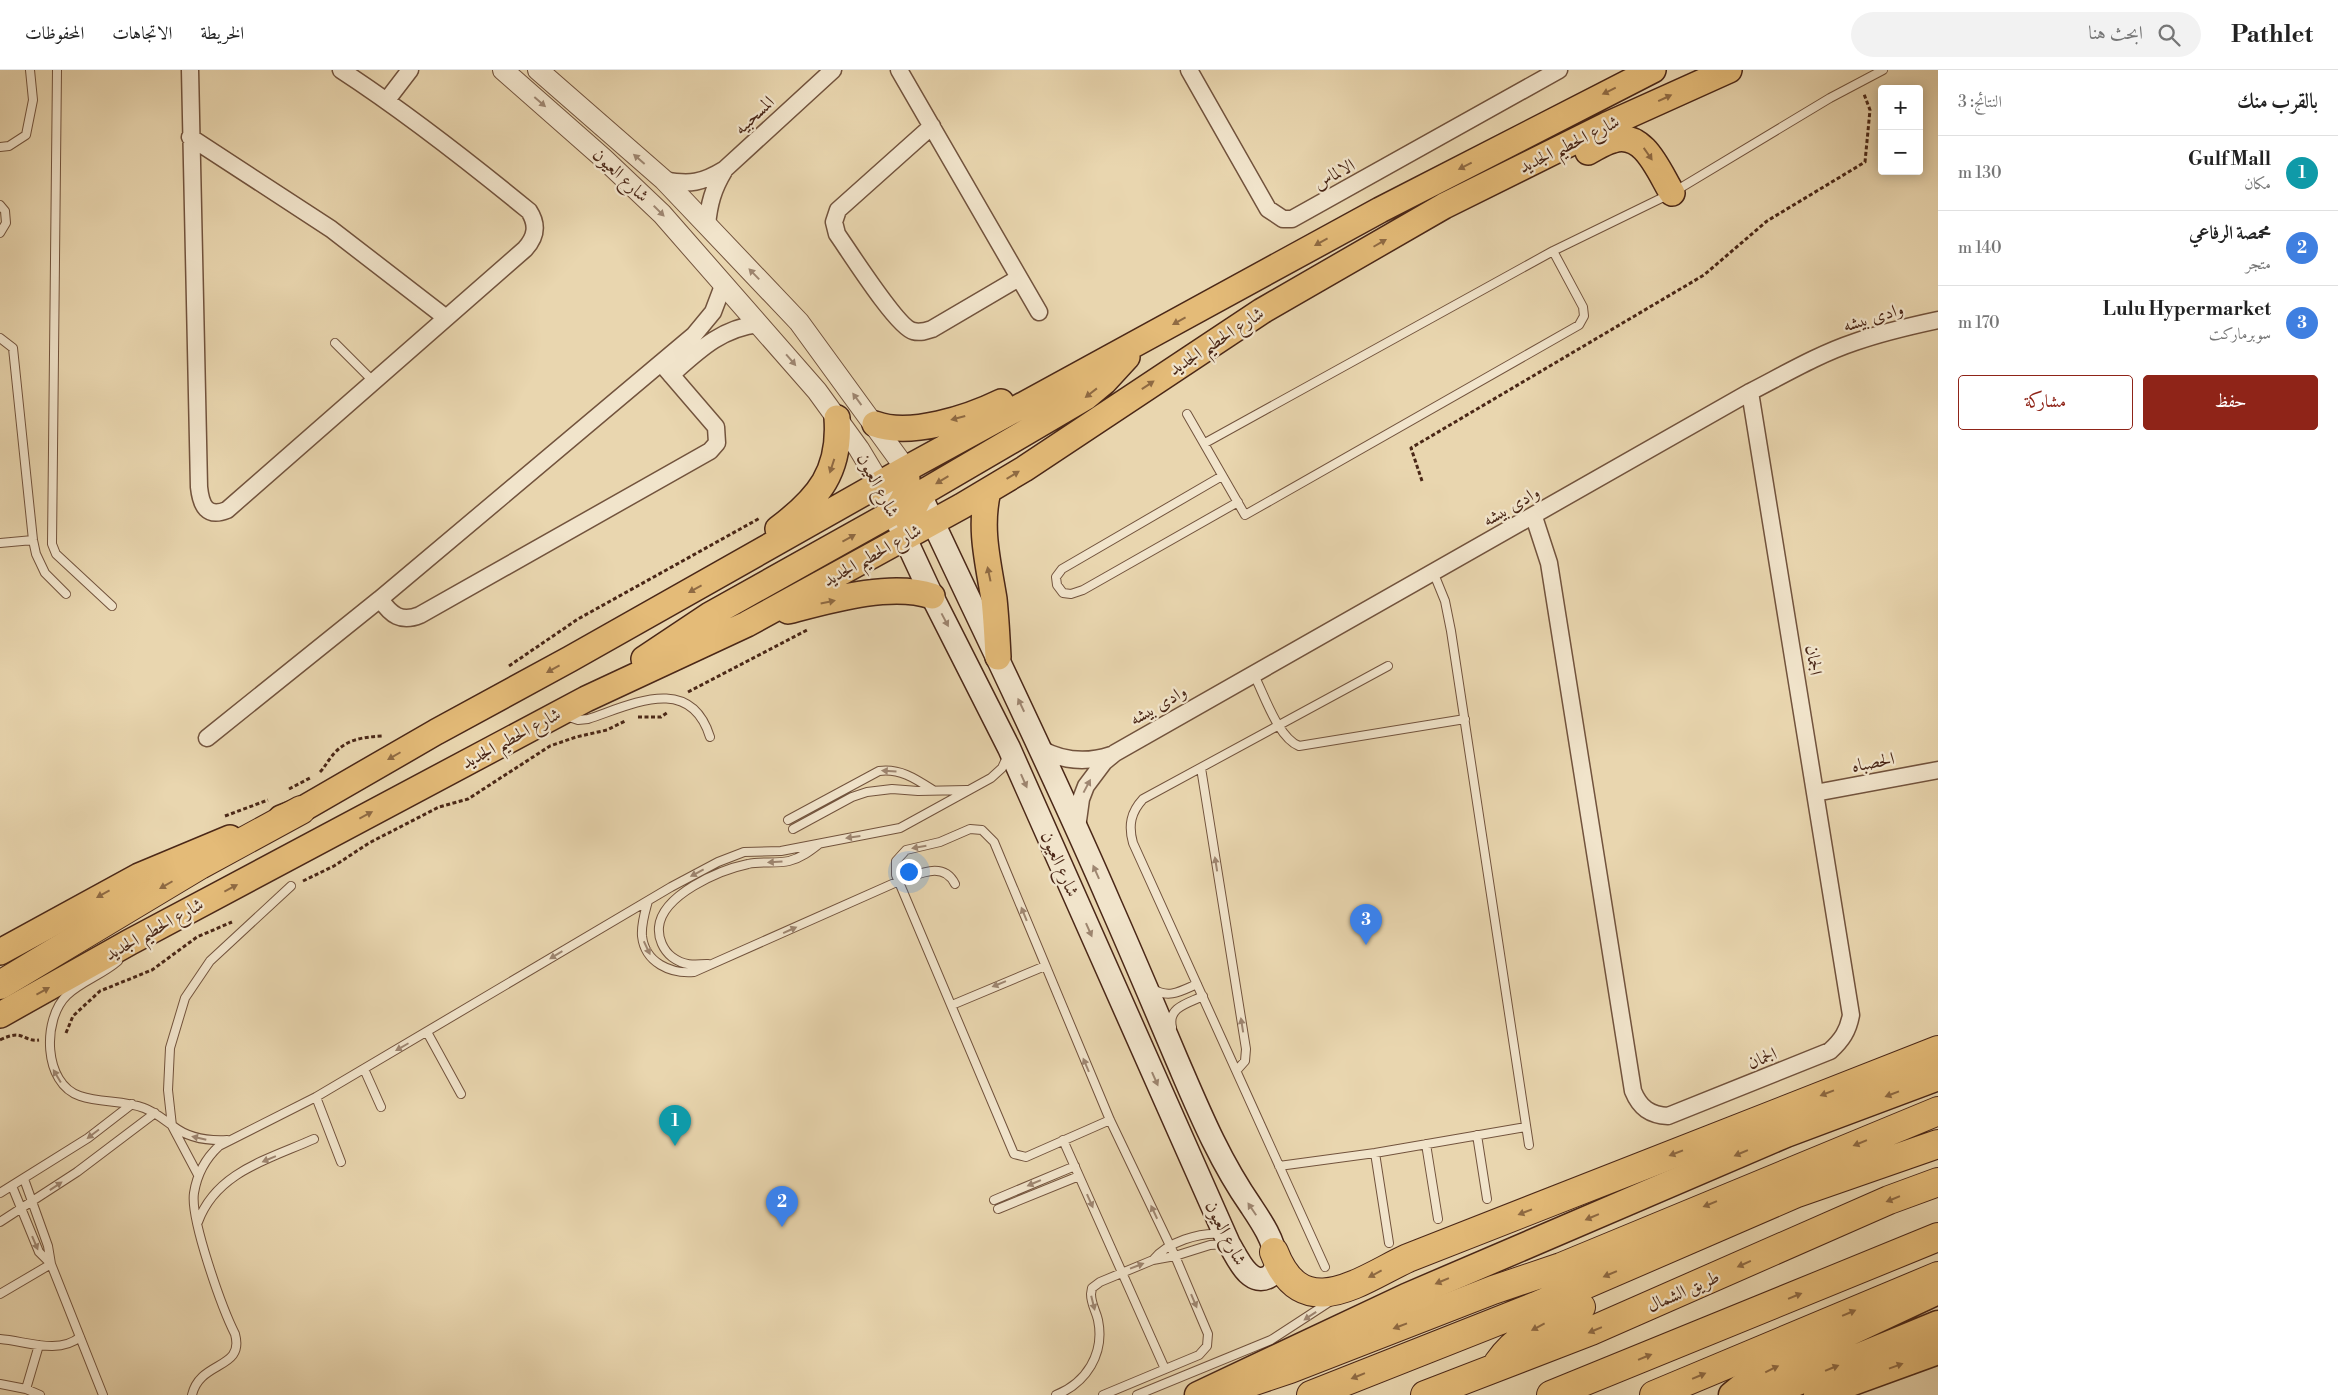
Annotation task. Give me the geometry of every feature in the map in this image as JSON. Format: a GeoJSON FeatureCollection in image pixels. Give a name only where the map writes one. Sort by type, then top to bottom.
{"type":"FeatureCollection","features":[{"type":"Feature","properties":{"kind":"highway"},"geometry":{"type":"LineString","coordinates":[[0,985],[200,865],[294,800]]}},
{"type":"Feature","properties":{"kind":"highway"},"geometry":{"type":"LineString","coordinates":[[1274,1252],[1279,1265],[1287,1276],[1298,1285],[1323,1293],[1350,1288],[1408,1258],[1938,1050]]}},
{"type":"Feature","properties":{"kind":"highway"},"geometry":{"type":"LineString","coordinates":[[1198,1395],[1406,1297],[1786,1134],[1938,1076]]}},
{"type":"Feature","properties":{"kind":"highway"},"geometry":{"type":"LineString","coordinates":[[1213,1395],[1290,1369],[1493,1290],[1561,1267],[1938,1111]]}},
{"type":"Feature","properties":{"kind":"highway"},"geometry":{"type":"LineString","coordinates":[[1311,1395],[1536,1306],[1797,1193],[1938,1144]]}},
{"type":"Feature","properties":{"kind":"highway"},"geometry":{"type":"LineString","coordinates":[[1496,1367],[1513,1344],[1537,1327],[1817,1197],[1850,1176]]}},
{"type":"Feature","properties":{"kind":"highway","name":"طريق الشمال"},"geometry":{"type":"LineString","coordinates":[[1425,1395],[1591,1331],[1889,1200],[1938,1182]]}},
{"type":"Feature","properties":{"kind":"highway"},"geometry":{"type":"LineString","coordinates":[[1551,1395],[1938,1237]]}},
{"type":"Feature","properties":{"kind":"highway"},"geometry":{"type":"LineString","coordinates":[[1420,1352],[1524,1294],[1561,1267]]}},
{"type":"Feature","properties":{"kind":"highway"},"geometry":{"type":"LineString","coordinates":[[1654,1395],[1938,1276]]}},
{"type":"Feature","properties":{"kind":"highway"},"geometry":{"type":"LineString","coordinates":[[1732,1395],[1749,1381],[1767,1371],[1938,1291]]}},
{"type":"Feature","properties":{"kind":"highway"},"geometry":{"type":"LineString","coordinates":[[1753,1395],[1796,1383],[1938,1324]]}},
{"type":"Feature","properties":{"kind":"highway"},"geometry":{"type":"LineString","coordinates":[[1817,1395],[1938,1351]]}},
{"type":"Feature","properties":{"kind":"main road","name":"شارع الحطيم الجديد"},"geometry":{"type":"LineString","coordinates":[[0,952],[139,876],[196,851],[294,800],[436,732],[738,565],[906,469],[1380,210],[1653,70]]}},
{"type":"Feature","properties":{"kind":"main road","name":"شارع الحطيم الجديد"},"geometry":{"type":"LineString","coordinates":[[0,1015],[130,942],[561,712],[748,624],[904,536],[933,522],[988,491],[1262,311],[1444,206],[1607,125],[1729,70]]}},
{"type":"Feature","properties":{"kind":"main road"},"geometry":{"type":"LineString","coordinates":[[1444,206],[1469,203],[1493,196],[1613,140],[1623,138],[1641,145],[1648,152],[1672,193]]}},
{"type":"Feature","properties":{"kind":"main road"},"geometry":{"type":"LineString","coordinates":[[904,536],[920,496],[938,482],[1086,397],[1104,382],[1136,345]]}},
{"type":"Feature","properties":{"kind":"main road"},"geometry":{"type":"LineString","coordinates":[[874,424],[902,429],[950,420],[977,413],[1022,394],[1055,389]]}},
{"type":"Feature","properties":{"kind":"main road"},"geometry":{"type":"LineString","coordinates":[[738,565],[801,511],[825,483],[834,462],[837,448],[837,418]]}},
{"type":"Feature","properties":{"kind":"main road"},"geometry":{"type":"LineString","coordinates":[[586,699],[710,615],[894,512],[902,503],[907,493],[906,469]]}},
{"type":"Feature","properties":{"kind":"main road","name":"شارع العيون"},"geometry":{"type":"LineString","coordinates":[[880,484],[932,596],[1009,748],[1227,1239],[1246,1270],[1255,1278],[1262,1279],[1273,1273],[1276,1261],[1261,1221],[1235,1184],[1214,1146],[1041,749],[906,469]]}},
{"type":"Feature","properties":{"kind":"main road"},"geometry":{"type":"LineString","coordinates":[[988,491],[983,516],[984,538],[994,601],[998,657]]}},
{"type":"Feature","properties":{"kind":"main road"},"geometry":{"type":"LineString","coordinates":[[748,624],[802,607],[884,591],[908,590],[932,596]]}},
{"type":"Feature","properties":{"kind":"street"},"geometry":{"type":"LineString","coordinates":[[190,70],[199,487],[203,506],[210,512],[219,514],[227,510],[531,243],[534,235],[533,218],[528,211],[456,151],[387,100],[341,70]]}},
{"type":"Feature","properties":{"kind":"street"},"geometry":{"type":"LineString","coordinates":[[387,100],[410,70]]}},
{"type":"Feature","properties":{"kind":"street","name":"شارع العيون"},"geometry":{"type":"LineString","coordinates":[[503,70],[603,158],[662,214],[817,391],[880,484]]}},
{"type":"Feature","properties":{"kind":"street","name":"شارع العيون"},"geometry":{"type":"LineString","coordinates":[[538,70],[664,180],[799,322],[906,469]]}},
{"type":"Feature","properties":{"kind":"street","name":"المسحبيه"},"geometry":{"type":"LineString","coordinates":[[664,180],[685,184],[707,180],[726,169],[833,70]]}},
{"type":"Feature","properties":{"kind":"street"},"geometry":{"type":"LineString","coordinates":[[899,70],[1038,312]]}},
{"type":"Feature","properties":{"kind":"street","name":"الالماس"},"geometry":{"type":"LineString","coordinates":[[1189,70],[1268,209],[1283,219],[1292,219],[1559,70]]}},
{"type":"Feature","properties":{"kind":"street"},"geometry":{"type":"LineString","coordinates":[[932,126],[838,210],[834,222],[837,234],[897,318],[912,331],[923,332],[932,329],[1019,278]]}},
{"type":"Feature","properties":{"kind":"street"},"geometry":{"type":"LineString","coordinates":[[190,137],[331,229],[445,317]]}},
{"type":"Feature","properties":{"kind":"street","name":"المسحبيه"},"geometry":{"type":"LineString","coordinates":[[707,225],[708,205],[715,186],[726,169]]}},
{"type":"Feature","properties":{"kind":"street"},"geometry":{"type":"LineString","coordinates":[[207,738],[666,369],[699,340],[713,312],[724,283]]}},
{"type":"Feature","properties":{"kind":"street","name":"وادى بيشه"},"geometry":{"type":"LineString","coordinates":[[1076,828],[1081,799],[1086,786],[1104,762],[1116,754],[1750,392],[1813,359],[1854,342],[1896,329],[1938,320]]}},
{"type":"Feature","properties":{"kind":"street"},"geometry":{"type":"LineString","coordinates":[[699,340],[759,324]]}},
{"type":"Feature","properties":{"kind":"street"},"geometry":{"type":"LineString","coordinates":[[380,599],[392,614],[400,618],[410,619],[420,615],[710,451],[717,443],[716,427],[666,369]]}},
{"type":"Feature","properties":{"kind":"street","name":"الجمان"},"geometry":{"type":"LineString","coordinates":[[1534,516],[1548,563],[1633,1091],[1638,1102],[1646,1110],[1657,1115],[1668,1116],[1680,1113],[1830,1051],[1841,1042],[1848,1029],[1851,1015],[1750,392]]}},
{"type":"Feature","properties":{"kind":"street","name":"وادى بيشه"},"geometry":{"type":"LineString","coordinates":[[1041,749],[1057,756],[1077,760],[1096,759],[1116,754]]}},
{"type":"Feature","properties":{"kind":"street","name":"الحصباه"},"geometry":{"type":"LineString","coordinates":[[1814,793],[1938,770]]}},
{"type":"Feature","properties":{"kind":"lane"},"geometry":{"type":"LineString","coordinates":[[0,147],[9,146],[26,135],[33,100],[30,70]]}},
{"type":"Feature","properties":{"kind":"lane"},"geometry":{"type":"LineString","coordinates":[[57,70],[52,544],[56,554],[112,606]]}},
{"type":"Feature","properties":{"kind":"lane"},"geometry":{"type":"LineString","coordinates":[[1204,443],[1553,251],[1672,193],[1882,70]]}},
{"type":"Feature","properties":{"kind":"lane"},"geometry":{"type":"LineString","coordinates":[[0,205],[5,211],[6,223],[0,233]]}},
{"type":"Feature","properties":{"kind":"lane"},"geometry":{"type":"LineString","coordinates":[[1187,414],[1245,515],[1579,325],[1584,316],[1583,307],[1553,251]]}},
{"type":"Feature","properties":{"kind":"lane"},"geometry":{"type":"LineString","coordinates":[[0,338],[13,348],[36,554],[45,572],[66,594]]}},
{"type":"Feature","properties":{"kind":"lane"},"geometry":{"type":"LineString","coordinates":[[334,343],[373,381]]}},
{"type":"Feature","properties":{"kind":"lane"},"geometry":{"type":"LineString","coordinates":[[1222,476],[1062,570],[1056,576],[1057,585],[1063,593],[1072,594],[1083,590],[1238,502]]}},
{"type":"Feature","properties":{"kind":"lane"},"geometry":{"type":"LineString","coordinates":[[0,543],[33,540]]}},
{"type":"Feature","properties":{"kind":"lane"},"geometry":{"type":"LineString","coordinates":[[1434,574],[1442,591],[1448,615],[1466,719],[1530,1145]]}},
{"type":"Feature","properties":{"kind":"lane"},"geometry":{"type":"LineString","coordinates":[[1325,1268],[1133,843],[1130,824],[1132,814],[1143,799],[1388,666]]}},
{"type":"Feature","properties":{"kind":"lane"},"geometry":{"type":"LineString","coordinates":[[1254,675],[1287,739],[1292,743],[1306,746],[1466,719]]}},
{"type":"Feature","properties":{"kind":"lane"},"geometry":{"type":"LineString","coordinates":[[561,712],[568,718],[588,719],[648,698],[657,697],[678,700],[698,713],[708,728],[710,736]]}},
{"type":"Feature","properties":{"kind":"lane"},"geometry":{"type":"LineString","coordinates":[[192,1395],[194,1387],[202,1375],[229,1360],[234,1355],[237,1341],[203,1245],[198,1223],[194,1194],[198,1175],[210,1154],[229,1140],[316,1096],[364,1069],[648,901],[718,862],[734,855],[755,851],[781,851],[900,828],[997,774],[1006,762],[1009,748]]}},
{"type":"Feature","properties":{"kind":"lane"},"geometry":{"type":"LineString","coordinates":[[1200,768],[1245,1043],[1244,1061],[1237,1070]]}},
{"type":"Feature","properties":{"kind":"lane"},"geometry":{"type":"LineString","coordinates":[[788,820],[879,771],[891,770],[906,774],[932,790]]}},
{"type":"Feature","properties":{"kind":"lane"},"geometry":{"type":"LineString","coordinates":[[793,829],[852,797],[867,792],[892,789],[909,791],[972,789]]}},
{"type":"Feature","properties":{"kind":"lane"},"geometry":{"type":"LineString","coordinates":[[1103,1395],[1199,1355],[1204,1351],[1208,1334],[1175,1256],[1110,1120],[1045,966],[1000,852],[988,834],[982,830],[964,830],[940,842],[906,850],[896,860],[894,868],[1014,1154],[1026,1157],[1110,1120]]}},
{"type":"Feature","properties":{"kind":"lane"},"geometry":{"type":"LineString","coordinates":[[714,963],[689,965],[678,962],[668,954],[662,944],[659,932],[660,920],[664,910],[682,894],[712,876],[749,864],[790,860],[808,852],[819,844]]}},
{"type":"Feature","properties":{"kind":"lane"},"geometry":{"type":"LineString","coordinates":[[648,901],[642,937],[647,950],[655,962],[667,970],[680,973],[694,972],[899,881],[933,870],[940,870],[952,878],[955,884]]}},
{"type":"Feature","properties":{"kind":"lane"},"geometry":{"type":"LineString","coordinates":[[198,1175],[172,1126],[168,1090],[170,1048],[185,998],[210,961],[291,886]]}},
{"type":"Feature","properties":{"kind":"lane"},"geometry":{"type":"LineString","coordinates":[[130,942],[118,961],[109,969],[66,996],[57,1008],[51,1039],[51,1064],[57,1078],[66,1089],[79,1096],[132,1104],[155,1113],[172,1126],[194,1137],[211,1140],[229,1140]]}},
{"type":"Feature","properties":{"kind":"lane"},"geometry":{"type":"LineString","coordinates":[[952,1005],[1045,966]]}},
{"type":"Feature","properties":{"kind":"lane"},"geometry":{"type":"LineString","coordinates":[[1140,974],[1152,988],[1163,994],[1174,994],[1197,984]]}},
{"type":"Feature","properties":{"kind":"lane"},"geometry":{"type":"LineString","coordinates":[[1189,1089],[1192,1074],[1172,1029],[1171,1018],[1179,1007],[1203,996]]}},
{"type":"Feature","properties":{"kind":"lane"},"geometry":{"type":"LineString","coordinates":[[428,1032],[461,1094]]}},
{"type":"Feature","properties":{"kind":"lane"},"geometry":{"type":"LineString","coordinates":[[364,1069],[382,1107]]}},
{"type":"Feature","properties":{"kind":"lane"},"geometry":{"type":"LineString","coordinates":[[316,1096],[341,1162]]}},
{"type":"Feature","properties":{"kind":"lane"},"geometry":{"type":"LineString","coordinates":[[0,1193],[88,1138],[132,1104]]}},
{"type":"Feature","properties":{"kind":"lane"},"geometry":{"type":"LineString","coordinates":[[0,1222],[22,1210],[77,1172],[155,1113]]}},
{"type":"Feature","properties":{"kind":"lane"},"geometry":{"type":"LineString","coordinates":[[1279,1166],[1375,1153],[1526,1127]]}},
{"type":"Feature","properties":{"kind":"lane"},"geometry":{"type":"LineString","coordinates":[[1477,1135],[1487,1199]]}},
{"type":"Feature","properties":{"kind":"lane"},"geometry":{"type":"LineString","coordinates":[[198,1223],[216,1190],[231,1177],[314,1139]]}},
{"type":"Feature","properties":{"kind":"lane"},"geometry":{"type":"LineString","coordinates":[[1064,1140],[1165,1369]]}},
{"type":"Feature","properties":{"kind":"lane"},"geometry":{"type":"LineString","coordinates":[[1426,1144],[1438,1219]]}},
{"type":"Feature","properties":{"kind":"lane"},"geometry":{"type":"LineString","coordinates":[[1375,1153],[1389,1243]]}},
{"type":"Feature","properties":{"kind":"lane"},"geometry":{"type":"LineString","coordinates":[[994,1200],[1075,1166]]}},
{"type":"Feature","properties":{"kind":"lane"},"geometry":{"type":"LineString","coordinates":[[998,1209],[1079,1176]]}},
{"type":"Feature","properties":{"kind":"lane"},"geometry":{"type":"LineString","coordinates":[[24,1179],[48,1246],[51,1264],[103,1395]]}},
{"type":"Feature","properties":{"kind":"lane"},"geometry":{"type":"LineString","coordinates":[[12,1186],[39,1252],[51,1264]]}},
{"type":"Feature","properties":{"kind":"lane"},"geometry":{"type":"LineString","coordinates":[[1153,1260],[1170,1246],[1206,1234],[1227,1239]]}},
{"type":"Feature","properties":{"kind":"lane"},"geometry":{"type":"LineString","coordinates":[[1056,1395],[1080,1381],[1090,1368],[1097,1353],[1100,1336],[1098,1320],[1091,1300],[1092,1288],[1100,1282],[1153,1260],[1175,1256],[1227,1239]]}},
{"type":"Feature","properties":{"kind":"lane"},"geometry":{"type":"LineString","coordinates":[[0,1294],[51,1264]]}},
{"type":"Feature","properties":{"kind":"lane"},"geometry":{"type":"LineString","coordinates":[[1137,1395],[1271,1340],[1310,1317],[1350,1288]]}},
{"type":"Feature","properties":{"kind":"lane"},"geometry":{"type":"LineString","coordinates":[[0,1340],[64,1346],[80,1337]]}},
{"type":"Feature","properties":{"kind":"lane"},"geometry":{"type":"LineString","coordinates":[[26,1389],[39,1345]]}},
{"type":"Feature","properties":{"kind":"lane"},"geometry":{"type":"LineString","coordinates":[[0,1384],[26,1389],[40,1395]]}},
{"type":"Feature","properties":{"kind":"path"},"geometry":{"type":"LineString","coordinates":[[1422,481],[1411,448],[1704,275],[1767,221],[1865,162],[1870,110],[1859,82]]}},
{"type":"Feature","properties":{"kind":"path"},"geometry":{"type":"LineString","coordinates":[[506,668],[578,619],[766,515]]}},
{"type":"Feature","properties":{"kind":"path"},"geometry":{"type":"LineString","coordinates":[[636,717],[661,718],[684,694],[811,628]]}},
{"type":"Feature","properties":{"kind":"path"},"geometry":{"type":"LineString","coordinates":[[291,886],[326,871],[369,843],[439,807],[468,799],[550,746],[576,737],[607,730],[626,720]]}},
{"type":"Feature","properties":{"kind":"path"},"geometry":{"type":"LineString","coordinates":[[294,800],[334,754],[352,740],[364,736],[386,736]]}},
{"type":"Feature","properties":{"kind":"path"},"geometry":{"type":"LineString","coordinates":[[220,818],[245,810],[270,798]]}},
{"type":"Feature","properties":{"kind":"path"},"geometry":{"type":"LineString","coordinates":[[0,1040],[15,1034],[33,1040],[65,1038],[67,1028],[73,1016],[100,990],[152,970],[197,937],[239,918]]}},
{"type":"Feature","properties":{"kind":"place","name":"Lulu Hypermarket"},"geometry":{"type":"Point","coordinates":[1366,945]}},
{"type":"Feature","properties":{"kind":"place","name":"Gulf Mall"},"geometry":{"type":"Point","coordinates":[675,1146]}},
{"type":"Feature","properties":{"kind":"place","name":"محمصة الرفاعي"},"geometry":{"type":"Point","coordinates":[782,1227]}}]}
